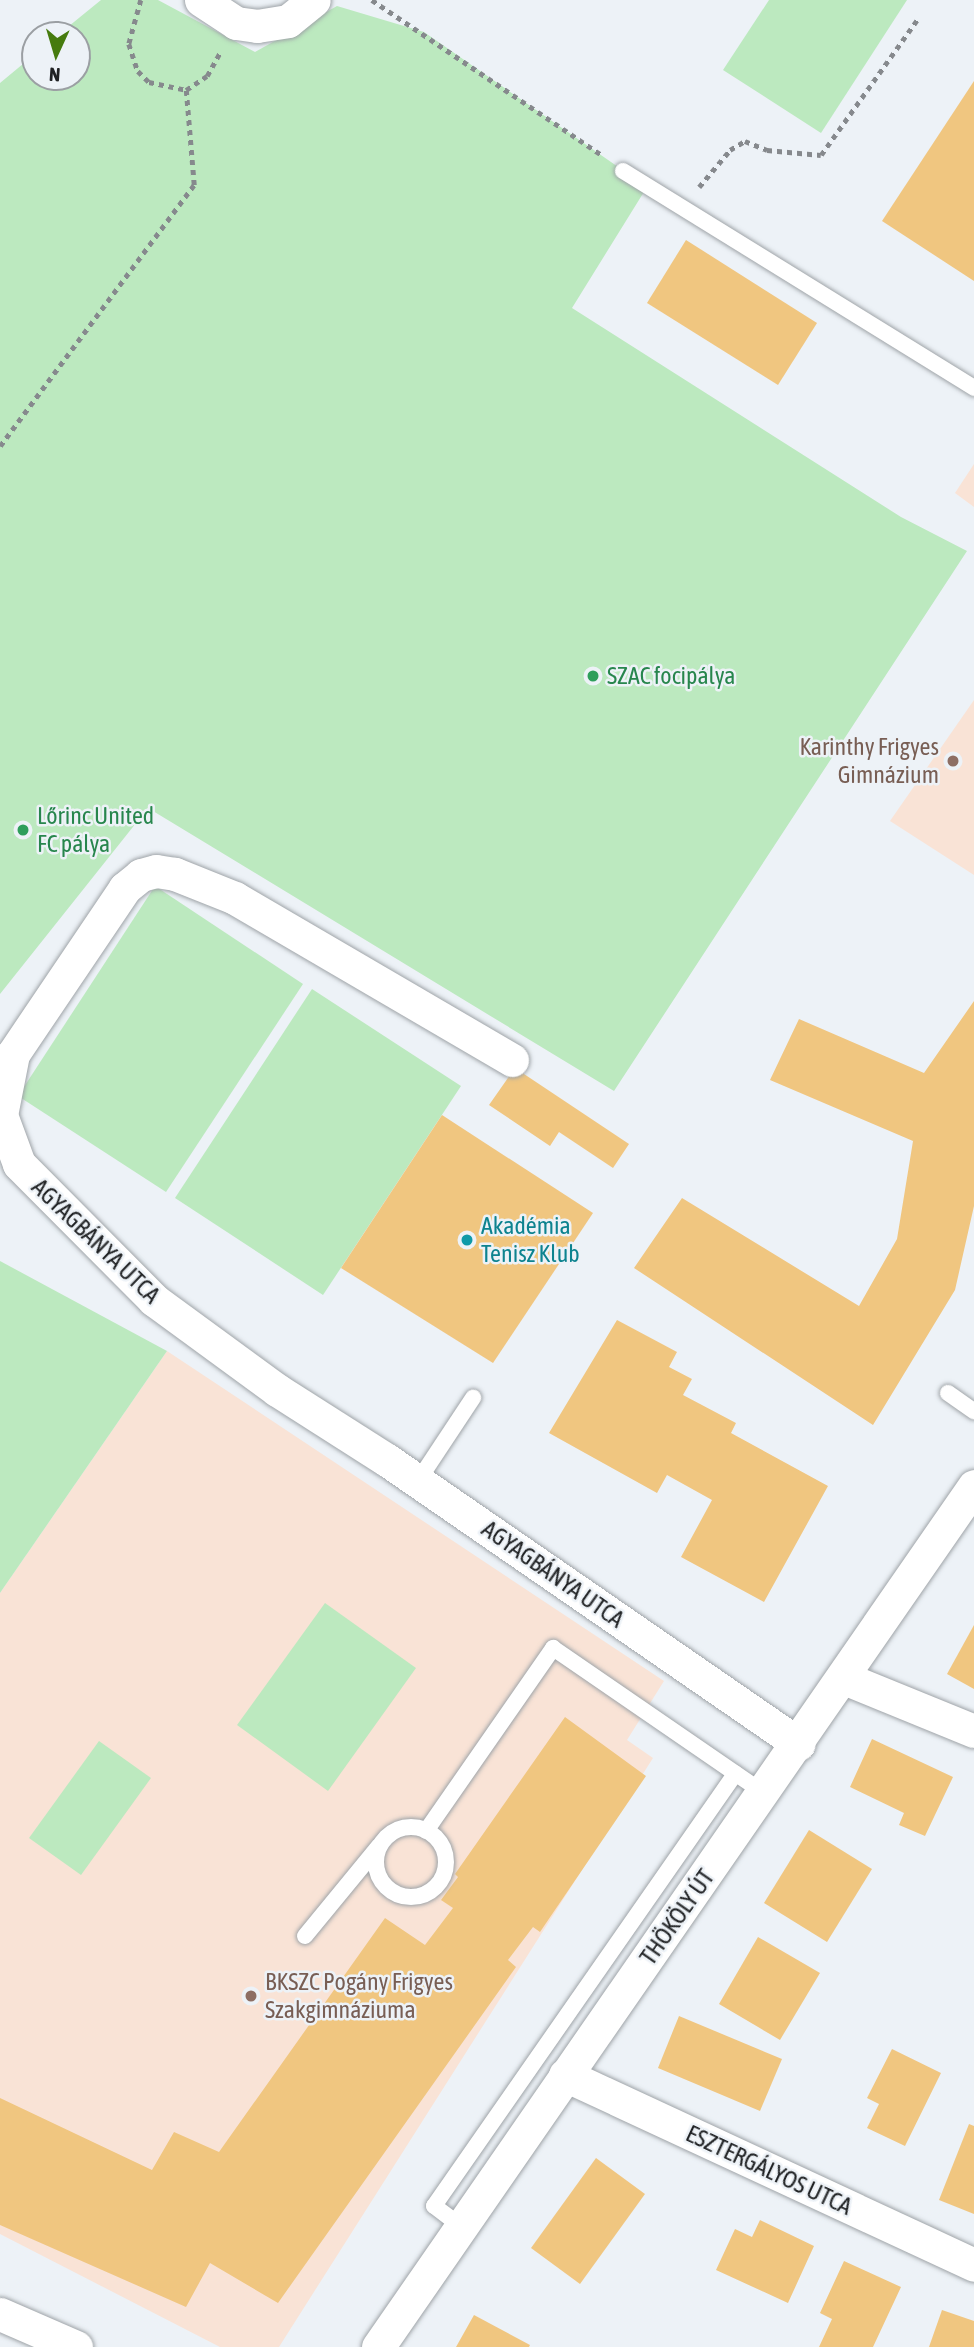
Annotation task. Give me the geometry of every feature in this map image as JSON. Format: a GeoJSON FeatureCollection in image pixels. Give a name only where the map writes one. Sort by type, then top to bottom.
{"type":"FeatureCollection","features":[{"type":"Feature","properties":{"kind":"street"},"geometry":{"type":"LineString","coordinates":[[201,0],[236,23],[257,26],[288,21],[314,0]]}},
{"type":"Feature","properties":{"kind":"street","name":"AGYAGBÁNYA UTCA"},"geometry":{"type":"LineString","coordinates":[[512,1060],[234,898],[175,874],[156,871],[141,875],[125,888],[13,1054],[2,1093],[2,1122],[19,1164],[154,1300],[276,1390],[418,1481],[798,1744]]}},
{"type":"Feature","properties":{"kind":"street","name":"THÖKÖLY ÚT"},"geometry":{"type":"LineString","coordinates":[[378,2347],[565,2075],[845,1678],[974,1486]]}},
{"type":"Feature","properties":{"kind":"street"},"geometry":{"type":"LineString","coordinates":[[845,1678],[974,1731]]}},
{"type":"Feature","properties":{"kind":"street","name":"ESZTERGÁLYOS UTCA"},"geometry":{"type":"LineString","coordinates":[[565,2075],[974,2265]]}},
{"type":"Feature","properties":{"kind":"street"},"geometry":{"type":"LineString","coordinates":[[0,2314],[76,2347]]}},
{"type":"Feature","properties":{"kind":"lane"},"geometry":{"type":"LineString","coordinates":[[623,171],[974,388]]}},
{"type":"Feature","properties":{"kind":"lane"},"geometry":{"type":"LineString","coordinates":[[948,1392],[974,1411]]}},
{"type":"Feature","properties":{"kind":"lane"},"geometry":{"type":"LineString","coordinates":[[418,1481],[473,1398]]}},
{"type":"Feature","properties":{"kind":"lane"},"geometry":{"type":"LineString","coordinates":[[426,1831],[553,1648],[764,1793]]}},
{"type":"Feature","properties":{"kind":"lane"},"geometry":{"type":"LineString","coordinates":[[462,2227],[434,2206],[736,1774]]}},
{"type":"Feature","properties":{"kind":"lane"},"geometry":{"type":"LineString","coordinates":[[305,1936],[384,1840],[403,1829],[426,1831],[442,1847],[445,1859],[440,1881],[422,1896],[399,1895],[382,1882],[376,1860],[384,1840]]}},
{"type":"Feature","properties":{"kind":"path"},"geometry":{"type":"LineString","coordinates":[[141,0],[129,44],[138,71],[149,82],[186,90],[207,76],[236,23]]}},
{"type":"Feature","properties":{"kind":"path"},"geometry":{"type":"LineString","coordinates":[[372,0],[623,171]]}},
{"type":"Feature","properties":{"kind":"path"},"geometry":{"type":"LineString","coordinates":[[685,209],[730,149],[745,141],[766,150],[821,155],[917,20]]}},
{"type":"Feature","properties":{"kind":"path"},"geometry":{"type":"LineString","coordinates":[[0,446],[194,185],[186,90]]}},
{"type":"Feature","properties":{"kind":"shaded area"},"geometry":{"type":"Polygon","coordinates":[[[974,464],[974,507],[955,493],[974,464]]]}},
{"type":"Feature","properties":{"kind":"shaded area","name":"Karinthy Frigyes Gimnázium"},"geometry":{"type":"Polygon","coordinates":[[[974,700],[974,875],[890,821],[974,700]]]}},
{"type":"Feature","properties":{"kind":"shaded area","name":"BKSZC Pogány Frigyes Szakgimnáziuma"},"geometry":{"type":"Polygon","coordinates":[[[167,1351],[664,1681],[627,1740],[653,1758],[279,2347],[220,2347],[0,2234],[0,1593],[167,1351]]]}},
{"type":"Feature","properties":{"kind":"green space"},"geometry":{"type":"Polygon","coordinates":[[[101,0],[158,0],[255,52],[337,6],[424,32],[647,187],[572,308],[901,517],[967,551],[614,1091],[148,808],[0,994],[0,83],[21,66],[21,91],[91,91],[91,21],[75,21],[101,0]]]}},
{"type":"Feature","properties":{"kind":"green space"},"geometry":{"type":"Polygon","coordinates":[[[769,0],[907,0],[821,133],[723,70],[769,0]]]}},
{"type":"Feature","properties":{"kind":"green space"},"geometry":{"type":"Polygon","coordinates":[[[155,886],[303,984],[166,1192],[18,1096],[155,886]]]}},
{"type":"Feature","properties":{"kind":"green space"},"geometry":{"type":"Polygon","coordinates":[[[312,989],[461,1086],[323,1295],[175,1198],[312,989]]]}},
{"type":"Feature","properties":{"kind":"green space"},"geometry":{"type":"Polygon","coordinates":[[[0,1261],[167,1351],[0,1593],[0,1261]]]}},
{"type":"Feature","properties":{"kind":"green space"},"geometry":{"type":"Polygon","coordinates":[[[325,1603],[416,1668],[328,1791],[237,1725],[325,1603]]]}},
{"type":"Feature","properties":{"kind":"green space"},"geometry":{"type":"Polygon","coordinates":[[[99,1741],[151,1778],[81,1875],[29,1838],[99,1741]]]}},
{"type":"Feature","properties":{"kind":"building"},"geometry":{"type":"Polygon","coordinates":[[[974,81],[974,281],[882,221],[974,81]]]}},
{"type":"Feature","properties":{"kind":"building"},"geometry":{"type":"Polygon","coordinates":[[[686,240],[817,323],[778,385],[647,303],[686,240]]]}},
{"type":"Feature","properties":{"kind":"building"},"geometry":{"type":"Polygon","coordinates":[[[974,1001],[974,1206],[955,1290],[873,1425],[634,1268],[682,1198],[859,1306],[897,1239],[913,1141],[770,1080],[799,1019],[924,1073],[974,1001]]]}},
{"type":"Feature","properties":{"kind":"building"},"geometry":{"type":"Polygon","coordinates":[[[515,1068],[629,1144],[613,1168],[559,1132],[550,1146],[489,1105],[515,1068]]]}},
{"type":"Feature","properties":{"kind":"building","name":"Akadémia Tenisz Klub"},"geometry":{"type":"Polygon","coordinates":[[[442,1115],[593,1213],[493,1363],[341,1268],[442,1115]]]}},
{"type":"Feature","properties":{"kind":"building"},"geometry":{"type":"Polygon","coordinates":[[[617,1320],[677,1352],[669,1367],[692,1379],[683,1395],[736,1423],[731,1433],[828,1486],[764,1602],[681,1557],[712,1500],[667,1475],[657,1493],[549,1433],[617,1320]]]}},
{"type":"Feature","properties":{"kind":"building"},"geometry":{"type":"Polygon","coordinates":[[[974,1625],[974,1689],[947,1674],[974,1625]]]}},
{"type":"Feature","properties":{"kind":"building"},"geometry":{"type":"Polygon","coordinates":[[[565,1717],[646,1776],[540,1932],[533,1927],[508,1960],[516,1967],[278,2303],[210,2263],[186,2307],[0,2225],[0,2098],[152,2170],[174,2132],[219,2152],[385,1918],[425,1945],[453,1908],[441,1900],[458,1877],[455,1874],[565,1717]]]}},
{"type":"Feature","properties":{"kind":"building"},"geometry":{"type":"Polygon","coordinates":[[[872,1739],[953,1777],[925,1836],[899,1825],[904,1813],[850,1787],[872,1739]]]}},
{"type":"Feature","properties":{"kind":"building"},"geometry":{"type":"Polygon","coordinates":[[[809,1830],[872,1869],[827,1942],[764,1903],[809,1830]]]}},
{"type":"Feature","properties":{"kind":"building"},"geometry":{"type":"Polygon","coordinates":[[[758,1937],[820,1973],[780,2040],[719,2004],[758,1937]]]}},
{"type":"Feature","properties":{"kind":"building"},"geometry":{"type":"Polygon","coordinates":[[[679,2016],[782,2059],[760,2111],[658,2068],[679,2016]]]}},
{"type":"Feature","properties":{"kind":"building"},"geometry":{"type":"Polygon","coordinates":[[[892,2049],[941,2073],[905,2146],[867,2128],[879,2104],[867,2098],[892,2049]]]}},
{"type":"Feature","properties":{"kind":"building"},"geometry":{"type":"Polygon","coordinates":[[[969,2124],[974,2126],[974,2214],[939,2200],[969,2124]]]}},
{"type":"Feature","properties":{"kind":"building"},"geometry":{"type":"Polygon","coordinates":[[[596,2158],[645,2194],[580,2284],[531,2248],[596,2158]]]}},
{"type":"Feature","properties":{"kind":"building"},"geometry":{"type":"Polygon","coordinates":[[[760,2220],[814,2246],[788,2303],[716,2270],[735,2229],[752,2237],[760,2220]]]}},
{"type":"Feature","properties":{"kind":"building"},"geometry":{"type":"Polygon","coordinates":[[[844,2261],[901,2287],[873,2347],[819,2347],[832,2319],[820,2313],[844,2261]]]}},
{"type":"Feature","properties":{"kind":"building"},"geometry":{"type":"Polygon","coordinates":[[[942,2310],[974,2321],[974,2347],[929,2347],[942,2310]]]}},
{"type":"Feature","properties":{"kind":"building"},"geometry":{"type":"Polygon","coordinates":[[[474,2315],[530,2345],[529,2347],[456,2347],[474,2315]]]}},
{"type":"Feature","properties":{"kind":"place","name":"SZAC focipálya"},"geometry":{"type":"Point","coordinates":[593,676]}},
{"type":"Feature","properties":{"kind":"place","name":"Karinthy Frigyes Gimnázium"},"geometry":{"type":"Point","coordinates":[953,761]}},
{"type":"Feature","properties":{"kind":"place","name":"Lőrinc United FC pálya"},"geometry":{"type":"Point","coordinates":[23,830]}},
{"type":"Feature","properties":{"kind":"place","name":"Akadémia Tenisz Klub"},"geometry":{"type":"Point","coordinates":[467,1240]}},
{"type":"Feature","properties":{"kind":"place","name":"BKSZC Pogány Frigyes Szakgimnáziuma"},"geometry":{"type":"Point","coordinates":[251,1996]}}]}
